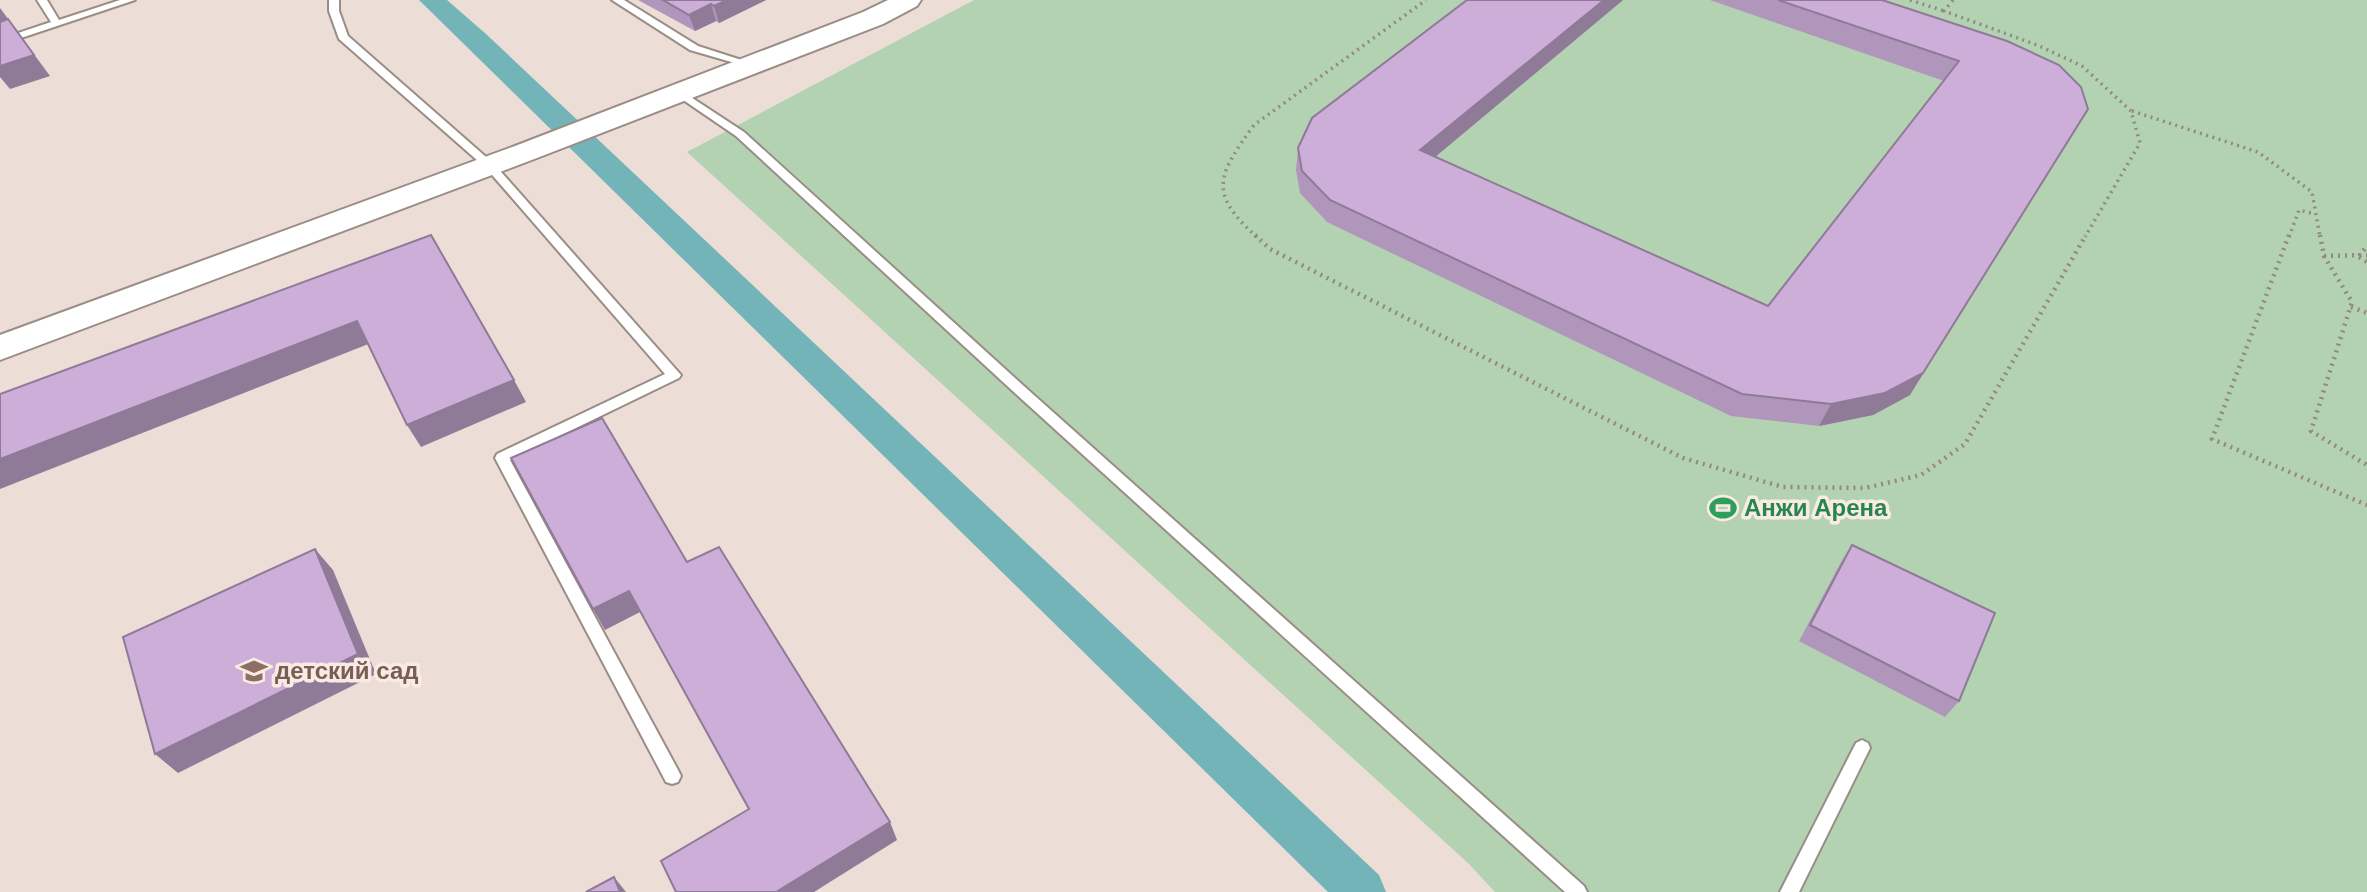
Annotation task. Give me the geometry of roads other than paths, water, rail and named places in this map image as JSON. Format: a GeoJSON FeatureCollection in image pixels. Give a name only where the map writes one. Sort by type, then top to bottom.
{"type":"FeatureCollection","features":[{"type":"Feature","properties":{"kind":"street"},"geometry":{"type":"LineString","coordinates":[[0,348],[642,108],[873,18],[908,0]]}},
{"type":"Feature","properties":{"kind":"lane"},"geometry":{"type":"LineString","coordinates":[[42,0],[57,24]]}},
{"type":"Feature","properties":{"kind":"lane"},"geometry":{"type":"LineString","coordinates":[[0,42],[130,0]]}},
{"type":"Feature","properties":{"kind":"lane"},"geometry":{"type":"LineString","coordinates":[[334,0],[334,11],[343,37],[490,166],[674,375],[502,458],[672,776]]}},
{"type":"Feature","properties":{"kind":"lane"},"geometry":{"type":"LineString","coordinates":[[617,0],[694,48],[752,65]]}},
{"type":"Feature","properties":{"kind":"lane"},"geometry":{"type":"LineString","coordinates":[[680,93],[740,134],[1578,892]]}},
{"type":"Feature","properties":{"kind":"lane"},"geometry":{"type":"LineString","coordinates":[[1789,892],[1862,748]]}},
{"type":"Feature","properties":{"kind":"waterway"},"geometry":{"type":"LineString","coordinates":[[432,0],[477,40],[1362,892]]}},
{"type":"Feature","properties":{"kind":"place","name":"Анжи Арена"},"geometry":{"type":"Point","coordinates":[1723,508]}},
{"type":"Feature","properties":{"kind":"place","name":"детский сад"},"geometry":{"type":"Point","coordinates":[254,671]}}]}
